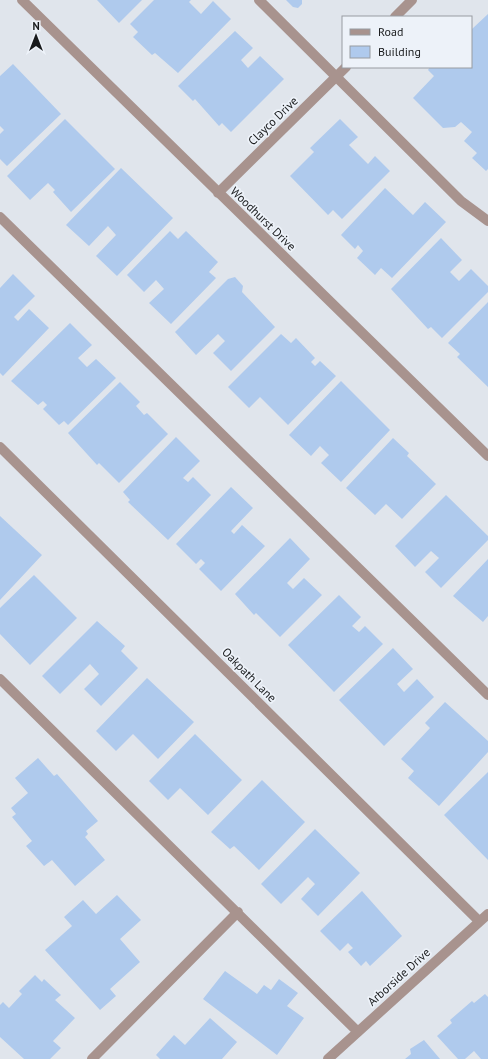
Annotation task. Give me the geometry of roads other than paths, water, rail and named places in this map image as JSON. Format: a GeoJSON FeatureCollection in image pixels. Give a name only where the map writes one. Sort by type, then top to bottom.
{"type":"FeatureCollection","features":[{"type":"Feature","properties":{"kind":"street","name":"Woodhurst Drive"},"geometry":{"type":"LineString","coordinates":[[22,0],[488,456]]}},
{"type":"Feature","properties":{"kind":"street"},"geometry":{"type":"LineString","coordinates":[[259,0],[461,201],[488,221]]}},
{"type":"Feature","properties":{"kind":"street"},"geometry":{"type":"LineString","coordinates":[[396,16],[412,0]]}},
{"type":"Feature","properties":{"kind":"street","name":"Clayco Drive"},"geometry":{"type":"LineString","coordinates":[[218,193],[345,68]]}},
{"type":"Feature","properties":{"kind":"street"},"geometry":{"type":"LineString","coordinates":[[0,217],[488,695]]}},
{"type":"Feature","properties":{"kind":"street","name":"Oakpath Lane"},"geometry":{"type":"LineString","coordinates":[[0,447],[479,921]]}},
{"type":"Feature","properties":{"kind":"street"},"geometry":{"type":"LineString","coordinates":[[0,679],[358,1032]]}},
{"type":"Feature","properties":{"kind":"street"},"geometry":{"type":"LineString","coordinates":[[92,1059],[238,912]]}},
{"type":"Feature","properties":{"kind":"street","name":"Arborside Drive"},"geometry":{"type":"LineString","coordinates":[[328,1059],[488,914]]}}]}
